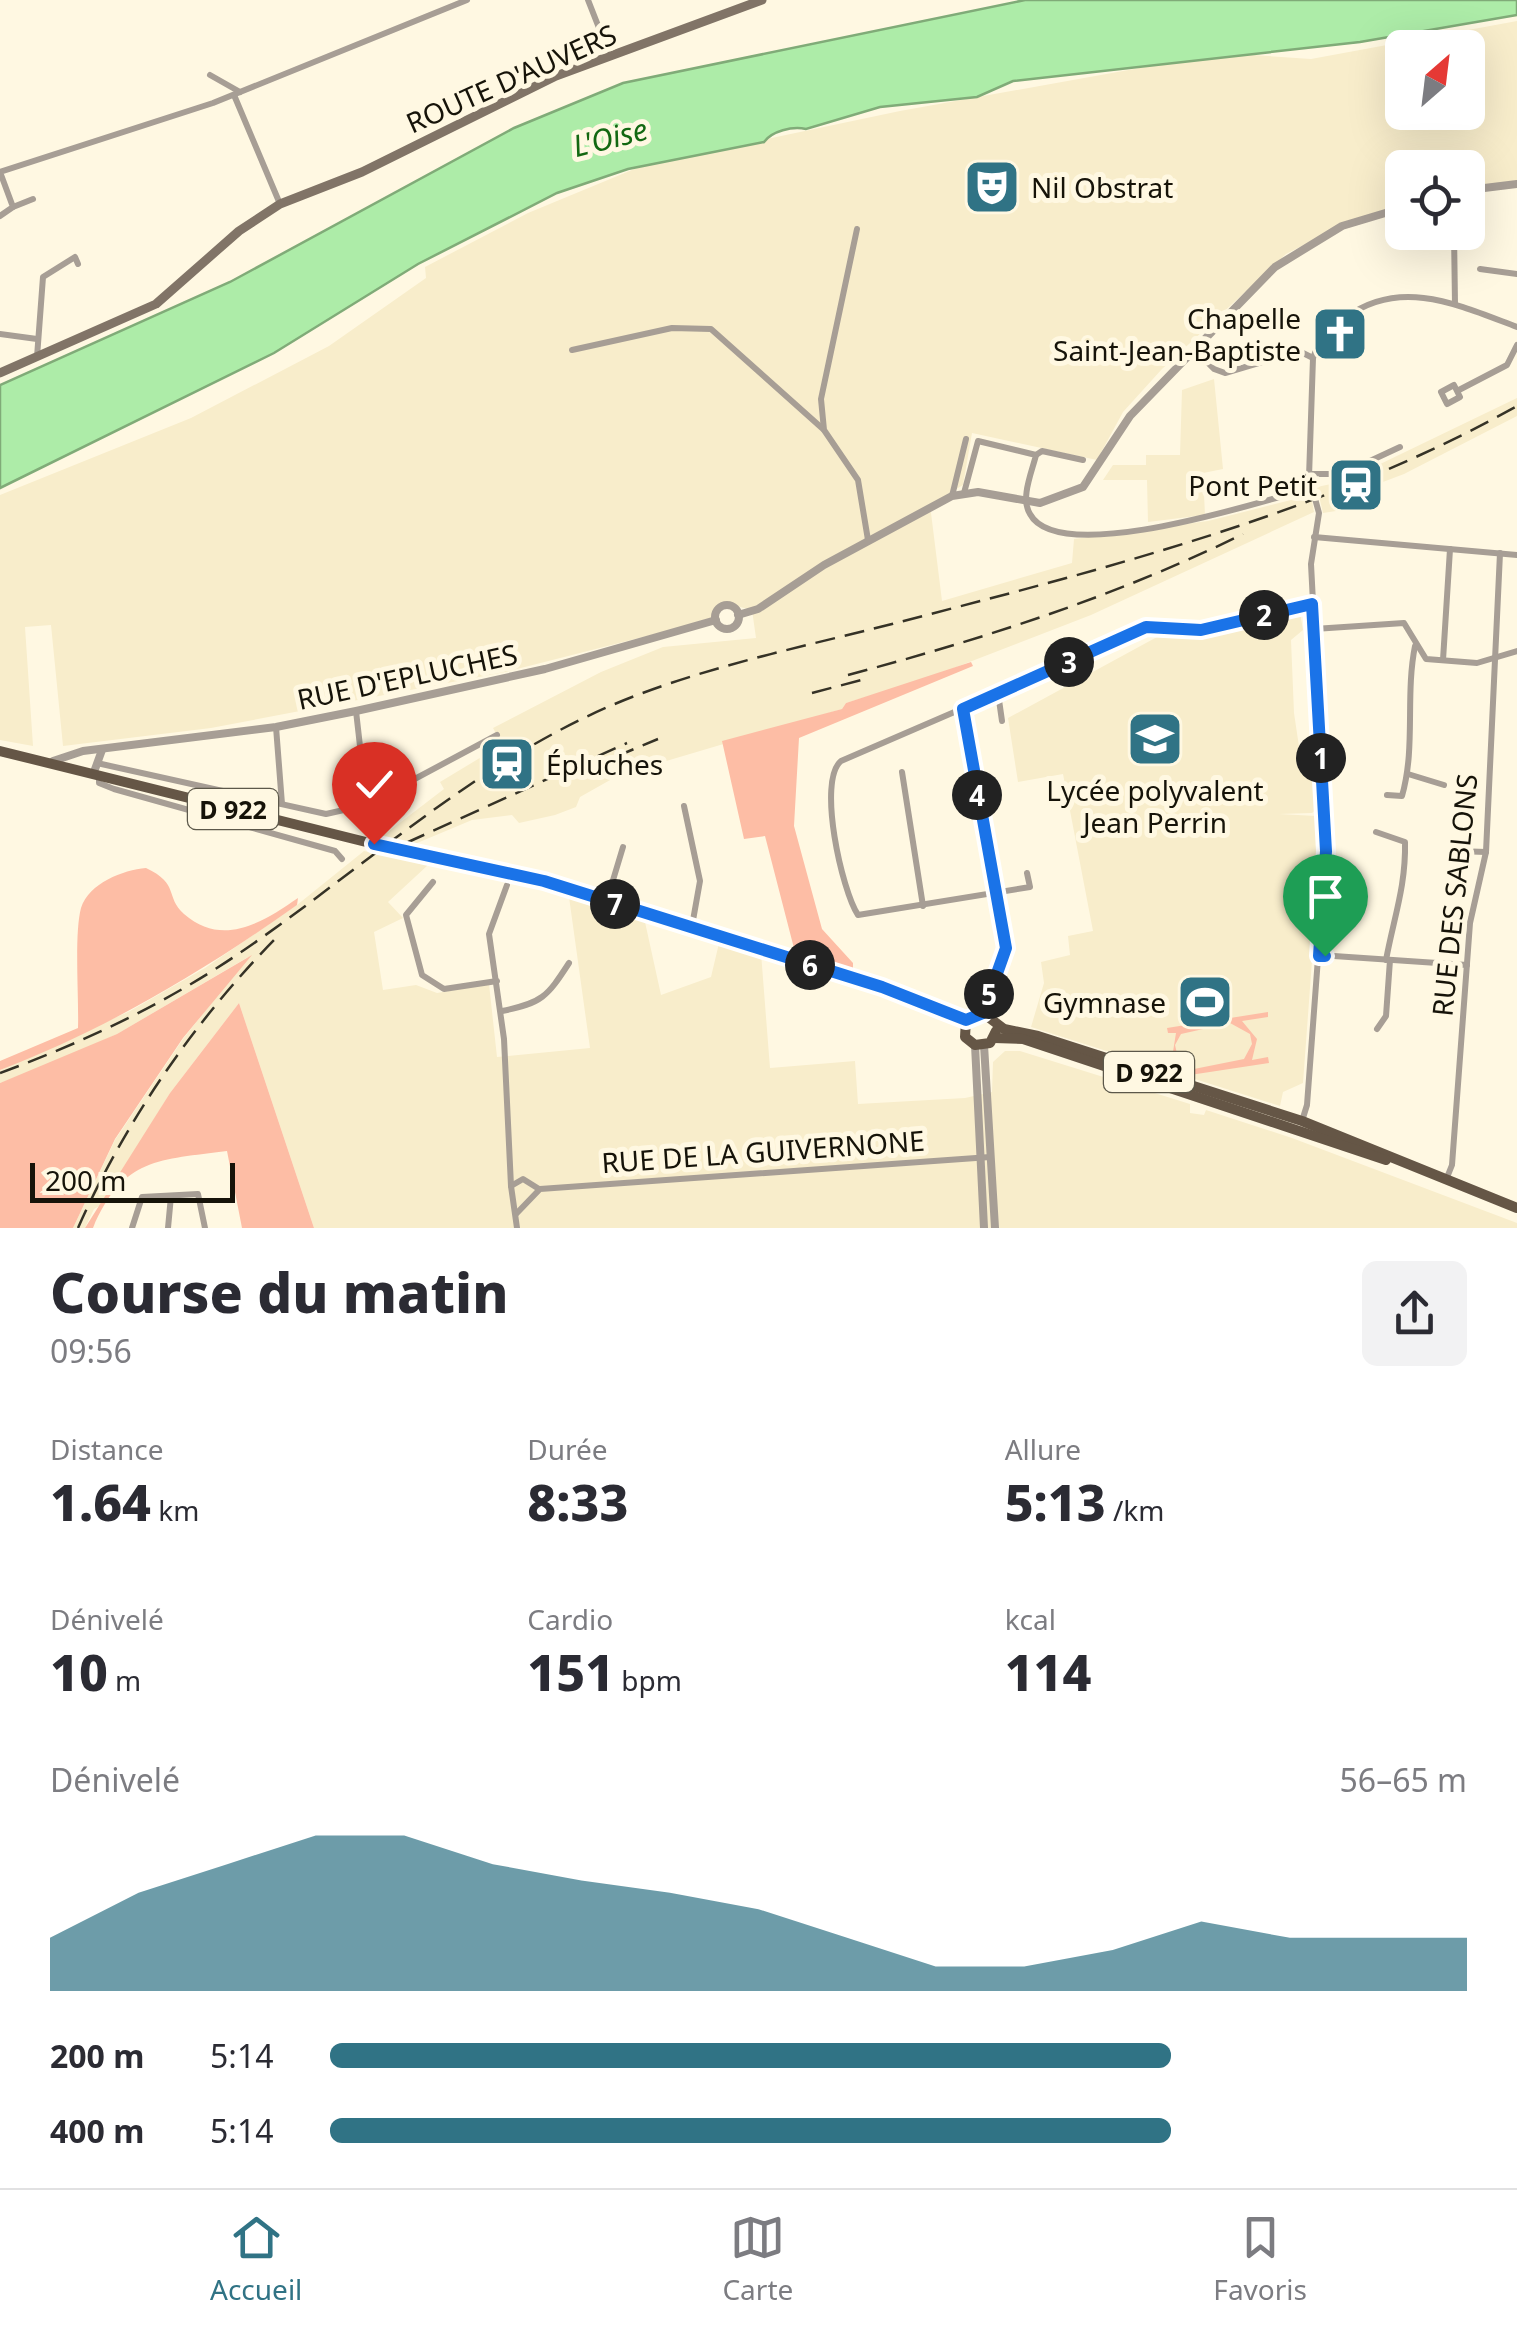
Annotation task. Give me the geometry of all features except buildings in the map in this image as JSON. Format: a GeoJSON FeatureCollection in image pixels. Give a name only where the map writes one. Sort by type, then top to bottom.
{"type":"FeatureCollection","features":[{"type":"Feature","properties":{"kind":"main road","name":"ROUTE D'AUVERS"},"geometry":{"type":"LineString","coordinates":[[0,373],[156,304],[238,231],[280,204],[362,172],[464,118],[610,56],[762,0]]}},
{"type":"Feature","properties":{"kind":"main road","name":"D 922"},"geometry":{"type":"LineString","coordinates":[[0,751],[97,770],[402,851],[520,875],[882,987],[966,1020]]}},
{"type":"Feature","properties":{"kind":"main road"},"geometry":{"type":"LineString","coordinates":[[983,1013],[987,1038],[965,1037],[966,1020],[983,1013]]}},
{"type":"Feature","properties":{"kind":"main road","name":"D 922"},"geometry":{"type":"LineString","coordinates":[[987,1038],[1300,1125],[1517,1208]]}},
{"type":"Feature","properties":{"kind":"street"},"geometry":{"type":"LineString","coordinates":[[13,207],[0,172],[237,93],[467,0]]}},
{"type":"Feature","properties":{"kind":"street"},"geometry":{"type":"LineString","coordinates":[[588,0],[610,56]]}},
{"type":"Feature","properties":{"kind":"street"},"geometry":{"type":"LineString","coordinates":[[210,74],[237,93],[280,204]]}},
{"type":"Feature","properties":{"kind":"street"},"geometry":{"type":"LineString","coordinates":[[1485,188],[1517,184]]}},
{"type":"Feature","properties":{"kind":"street"},"geometry":{"type":"LineString","coordinates":[[0,216],[34,199]]}},
{"type":"Feature","properties":{"kind":"street"},"geometry":{"type":"LineString","coordinates":[[738,615],[758,609],[868,540],[952,496],[964,493],[1025,502],[1052,501],[1083,487],[1130,416],[1239,301],[1290,257],[1342,226],[1385,213]]}},
{"type":"Feature","properties":{"kind":"street"},"geometry":{"type":"LineString","coordinates":[[824,430],[822,389],[858,229]]}},
{"type":"Feature","properties":{"kind":"street"},"geometry":{"type":"LineString","coordinates":[[1454,250],[1456,304]]}},
{"type":"Feature","properties":{"kind":"street"},"geometry":{"type":"LineString","coordinates":[[37,357],[42,277],[75,257],[78,264]]}},
{"type":"Feature","properties":{"kind":"street"},"geometry":{"type":"LineString","coordinates":[[1480,269],[1517,274]]}},
{"type":"Feature","properties":{"kind":"street"},"geometry":{"type":"LineString","coordinates":[[1195,350],[1214,369],[1225,373],[1299,352],[1318,344],[1347,317],[1374,301],[1412,295],[1456,304],[1517,327]]}},
{"type":"Feature","properties":{"kind":"street"},"geometry":{"type":"LineString","coordinates":[[572,350],[672,328],[711,329],[824,430],[858,480],[868,540]]}},
{"type":"Feature","properties":{"kind":"street"},"geometry":{"type":"LineString","coordinates":[[0,334],[37,339]]}},
{"type":"Feature","properties":{"kind":"street"},"geometry":{"type":"LineString","coordinates":[[1300,1125],[1326,851],[1312,604],[1314,538],[1319,513],[1308,474],[1312,358],[1318,344]]}},
{"type":"Feature","properties":{"kind":"street"},"geometry":{"type":"LineString","coordinates":[[1457,391],[1514,362],[1517,345]]}},
{"type":"Feature","properties":{"kind":"street"},"geometry":{"type":"LineString","coordinates":[[1299,352],[1312,358]]}},
{"type":"Feature","properties":{"kind":"street"},"geometry":{"type":"LineString","coordinates":[[952,496],[966,439]]}},
{"type":"Feature","properties":{"kind":"street"},"geometry":{"type":"LineString","coordinates":[[964,493],[978,440],[1083,460]]}},
{"type":"Feature","properties":{"kind":"street"},"geometry":{"type":"LineString","coordinates":[[1308,474],[1342,474],[1400,447]]}},
{"type":"Feature","properties":{"kind":"street"},"geometry":{"type":"LineString","coordinates":[[1036,454],[1025,502],[1038,524],[1080,535],[1213,516],[1311,488]]}},
{"type":"Feature","properties":{"kind":"street"},"geometry":{"type":"LineString","coordinates":[[1314,538],[1517,554]]}},
{"type":"Feature","properties":{"kind":"street"},"geometry":{"type":"LineString","coordinates":[[1442,660],[1450,549]]}},
{"type":"Feature","properties":{"kind":"street","name":"RUE DES SABLONS"},"geometry":{"type":"LineString","coordinates":[[1446,1180],[1452,1165],[1470,923],[1486,852],[1500,553]]}},
{"type":"Feature","properties":{"kind":"street"},"geometry":{"type":"LineString","coordinates":[[1027,873],[1030,887],[858,915],[830,812],[832,774],[841,760],[1146,627],[1201,630],[1312,604]]}},
{"type":"Feature","properties":{"kind":"street"},"geometry":{"type":"LineString","coordinates":[[724,605],[735,608],[738,615],[737,622],[728,628],[716,620],[716,612],[724,605]]}},
{"type":"Feature","properties":{"kind":"street","name":"RUE D'EPLUCHES"},"geometry":{"type":"LineString","coordinates":[[53,760],[92,751],[276,727],[356,711],[545,669],[716,620]]}},
{"type":"Feature","properties":{"kind":"street"},"geometry":{"type":"LineString","coordinates":[[1314,629],[1404,623],[1426,659],[1477,663],[1517,651]]}},
{"type":"Feature","properties":{"kind":"street"},"geometry":{"type":"LineString","coordinates":[[1387,795],[1402,796],[1408,774],[1410,674],[1416,645]]}},
{"type":"Feature","properties":{"kind":"street"},"geometry":{"type":"LineString","coordinates":[[998,692],[1002,721]]}},
{"type":"Feature","properties":{"kind":"street"},"geometry":{"type":"LineString","coordinates":[[963,709],[1006,948],[983,1013]]}},
{"type":"Feature","properties":{"kind":"street"},"geometry":{"type":"LineString","coordinates":[[356,711],[361,755]]}},
{"type":"Feature","properties":{"kind":"street"},"geometry":{"type":"LineString","coordinates":[[276,727],[282,804]]}},
{"type":"Feature","properties":{"kind":"street"},"geometry":{"type":"LineString","coordinates":[[97,770],[342,813],[445,765],[496,734]]}},
{"type":"Feature","properties":{"kind":"street"},"geometry":{"type":"LineString","coordinates":[[102,750],[97,770],[99,783],[335,851],[342,859]]}},
{"type":"Feature","properties":{"kind":"street"},"geometry":{"type":"LineString","coordinates":[[78,768],[92,751]]}},
{"type":"Feature","properties":{"kind":"street"},"geometry":{"type":"LineString","coordinates":[[902,772],[923,906]]}},
{"type":"Feature","properties":{"kind":"street"},"geometry":{"type":"LineString","coordinates":[[1408,774],[1444,785]]}},
{"type":"Feature","properties":{"kind":"street"},"geometry":{"type":"LineString","coordinates":[[684,806],[700,881],[691,927]]}},
{"type":"Feature","properties":{"kind":"street"},"geometry":{"type":"LineString","coordinates":[[1376,832],[1405,842],[1406,886],[1397,901],[1388,960],[1386,1016],[1378,1029]]}},
{"type":"Feature","properties":{"kind":"street"},"geometry":{"type":"LineString","coordinates":[[606,901],[623,847]]}},
{"type":"Feature","properties":{"kind":"street"},"geometry":{"type":"LineString","coordinates":[[1456,852],[1486,852]]}},
{"type":"Feature","properties":{"kind":"street"},"geometry":{"type":"LineString","coordinates":[[501,871],[507,884]]}},
{"type":"Feature","properties":{"kind":"street"},"geometry":{"type":"LineString","coordinates":[[517,1228],[511,1186],[502,1011],[489,934],[507,884],[520,875]]}},
{"type":"Feature","properties":{"kind":"street"},"geometry":{"type":"LineString","coordinates":[[433,882],[406,915],[422,976],[444,990],[497,981]]}},
{"type":"Feature","properties":{"kind":"street"},"geometry":{"type":"LineString","coordinates":[[1319,956],[1467,965]]}},
{"type":"Feature","properties":{"kind":"street"},"geometry":{"type":"LineString","coordinates":[[502,1011],[534,1005],[550,992],[569,963]]}},
{"type":"Feature","properties":{"kind":"street"},"geometry":{"type":"LineString","coordinates":[[987,1038],[995,1228]]}},
{"type":"Feature","properties":{"kind":"street"},"geometry":{"type":"LineString","coordinates":[[984,1228],[979,1158],[987,1038]]}},
{"type":"Feature","properties":{"kind":"street","name":"RUE DE LA GUIVERNONE"},"geometry":{"type":"LineString","coordinates":[[511,1186],[990,1157]]}},
{"type":"Feature","properties":{"kind":"street"},"geometry":{"type":"LineString","coordinates":[[512,1166],[532,1187],[516,1214]]}},
{"type":"Feature","properties":{"kind":"street"},"geometry":{"type":"LineString","coordinates":[[132,1228],[142,1197],[198,1194],[204,1228]]}},
{"type":"Feature","properties":{"kind":"street"},"geometry":{"type":"LineString","coordinates":[[168,1228],[171,1196]]}},
{"type":"Feature","properties":{"kind":"street"},"geometry":{"type":"LineString","coordinates":[[514,1199],[524,1202]]}},
{"type":"Feature","properties":{"kind":"shaded area"},"geometry":{"type":"Polygon","coordinates":[[[1517,21],[1517,185],[1485,186],[1485,150],[1385,150],[1385,210],[1349,222],[1286,254],[1162,369],[1123,412],[1097,460],[972,433],[963,485],[930,505],[942,601],[1072,563],[1074,539],[1208,521],[1311,495],[1314,512],[1091,615],[928,678],[846,703],[842,709],[619,775],[580,797],[576,807],[555,815],[519,823],[512,815],[472,820],[410,846],[380,838],[444,789],[440,782],[493,750],[506,752],[493,728],[601,672],[663,647],[756,638],[752,610],[724,603],[710,620],[505,672],[211,728],[63,746],[51,625],[25,627],[33,746],[0,740],[0,495],[191,418],[329,346],[426,278],[425,267],[528,213],[644,165],[900,111],[1223,53],[1311,59],[1385,45],[1385,130],[1485,130],[1485,30],[1468,30],[1517,21]]]}},
{"type":"Feature","properties":{"kind":"shaded area"},"geometry":{"type":"Polygon","coordinates":[[[1214,379],[1223,469],[1203,473],[1205,515],[1148,522],[1147,480],[1103,480],[1113,465],[1146,465],[1146,455],[1180,455],[1182,390],[1214,379]]]}},
{"type":"Feature","properties":{"kind":"shaded area"},"geometry":{"type":"Polygon","coordinates":[[[1517,398],[1517,416],[1404,474],[1338,499],[1333,502],[1336,511],[1323,513],[1317,487],[1345,481],[1517,398]]]}},
{"type":"Feature","properties":{"kind":"shaded area"},"geometry":{"type":"Polygon","coordinates":[[[1300,613],[1303,630],[1291,640],[1294,713],[1301,760],[1314,777],[1319,807],[1312,813],[1279,814],[1316,816],[1320,852],[1303,1083],[1283,1092],[1280,1106],[1031,1027],[1044,983],[1041,962],[1070,955],[1068,936],[1093,931],[1063,774],[1018,782],[1008,718],[1157,637],[1193,636],[1300,613]]]}},
{"type":"Feature","properties":{"kind":"shaded area"},"geometry":{"type":"Polygon","coordinates":[[[971,662],[973,666],[799,738],[794,826],[822,929],[853,963],[853,972],[796,956],[765,836],[744,839],[722,741],[842,709],[846,703],[971,662]]]}},
{"type":"Feature","properties":{"kind":"shaded area"},"geometry":{"type":"Polygon","coordinates":[[[364,851],[428,865],[388,902],[403,918],[374,932],[383,990],[416,985],[437,993],[489,984],[497,1057],[590,1048],[569,897],[645,922],[661,995],[711,977],[720,939],[761,953],[770,1068],[855,1061],[858,1104],[965,1098],[992,1092],[993,1062],[1005,1051],[1020,1051],[1190,1104],[1190,1113],[1204,1115],[1206,1110],[1292,1138],[1517,1223],[1517,1228],[314,1228],[239,1003],[170,1093],[103,1204],[94,1209],[85,1228],[73,1228],[115,1140],[183,1039],[248,957],[117,1034],[0,1083],[0,1070],[130,1011],[205,968],[297,905],[364,851]]]}},
{"type":"Feature","properties":{"kind":"shaded area"},"geometry":{"type":"Polygon","coordinates":[[[146,868],[164,880],[184,914],[213,929],[243,928],[298,898],[297,905],[154,997],[0,1070],[0,1061],[78,1028],[81,908],[91,891],[108,879],[146,868]]]}},
{"type":"Feature","properties":{"kind":"shaded area"},"geometry":{"type":"Polygon","coordinates":[[[252,955],[183,1038],[115,1139],[73,1228],[0,1228],[0,1083],[117,1034],[252,955]]]}},
{"type":"Feature","properties":{"kind":"shaded area"},"geometry":{"type":"Polygon","coordinates":[[[239,1003],[314,1228],[242,1228],[227,1151],[146,1166],[117,1187],[93,1228],[85,1228],[170,1093],[239,1003]]]}},
{"type":"Feature","properties":{"kind":"shaded area"},"geometry":{"type":"Polygon","coordinates":[[[1268,1012],[1268,1017],[1242,1021],[1257,1039],[1252,1060],[1268,1057],[1269,1063],[1190,1075],[1172,1058],[1176,1033],[1168,1033],[1167,1028],[1268,1012]],[[1230,1023],[1181,1034],[1175,1045],[1179,1062],[1194,1069],[1244,1059],[1252,1044],[1250,1034],[1230,1023]]]}},
{"type":"Feature","properties":{"kind":"water","name":"L'Oise"},"geometry":{"type":"Polygon","coordinates":[[[1025,0],[1517,0],[1517,15],[1430,30],[1385,30],[1385,38],[1360,42],[1013,81],[977,97],[880,107],[806,129],[783,130],[764,142],[628,169],[557,193],[418,264],[274,353],[0,488],[0,385],[230,282],[514,128],[623,83],[1025,0]]]}},
{"type":"Feature","properties":{"kind":"railway"},"geometry":{"type":"LineString","coordinates":[[0,1073],[96,1033],[189,985],[247,948],[467,787],[560,730],[610,706],[714,670],[1052,582],[1212,535],[1368,478],[1517,406]]}},
{"type":"Feature","properties":{"kind":"railway"},"geometry":{"type":"LineString","coordinates":[[848,675],[1049,614],[1147,577],[1243,534]]}},
{"type":"Feature","properties":{"kind":"railway"},"geometry":{"type":"LineString","coordinates":[[812,693],[865,679]]}},
{"type":"Feature","properties":{"kind":"railway"},"geometry":{"type":"LineString","coordinates":[[615,757],[658,739]]}},
{"type":"Feature","properties":{"kind":"railway"},"geometry":{"type":"LineString","coordinates":[[406,843],[627,743]]}},
{"type":"Feature","properties":{"kind":"railway"},"geometry":{"type":"LineString","coordinates":[[78,1228],[117,1150],[163,1075],[216,1005],[274,940]]}},
{"type":"Feature","properties":{"kind":"place","name":"Nil Obstrat"},"geometry":{"type":"Point","coordinates":[992,187]}},
{"type":"Feature","properties":{"kind":"place","name":"Chapelle Saint-Jean-Baptiste"},"geometry":{"type":"Point","coordinates":[1340,334]}},
{"type":"Feature","properties":{"kind":"place","name":"Pont Petit"},"geometry":{"type":"Point","coordinates":[1356,485]}},
{"type":"Feature","properties":{"kind":"place","name":"Lycée polyvalent Jean Perrin"},"geometry":{"type":"Point","coordinates":[1155,739]}},
{"type":"Feature","properties":{"kind":"place","name":"Épluches"},"geometry":{"type":"Point","coordinates":[507,764]}},
{"type":"Feature","properties":{"kind":"place","name":"Gymnase"},"geometry":{"type":"Point","coordinates":[1205,1002]}},
{"type":"Feature","properties":{"kind":"route"},"geometry":{"type":"LineString","coordinates":[[374,844],[544,881],[882,987],[966,1020],[983,1013],[1006,948],[963,709],[1146,627],[1166,625],[1201,630],[1312,604],[1326,851],[1319,956],[1325,956]]}}]}
